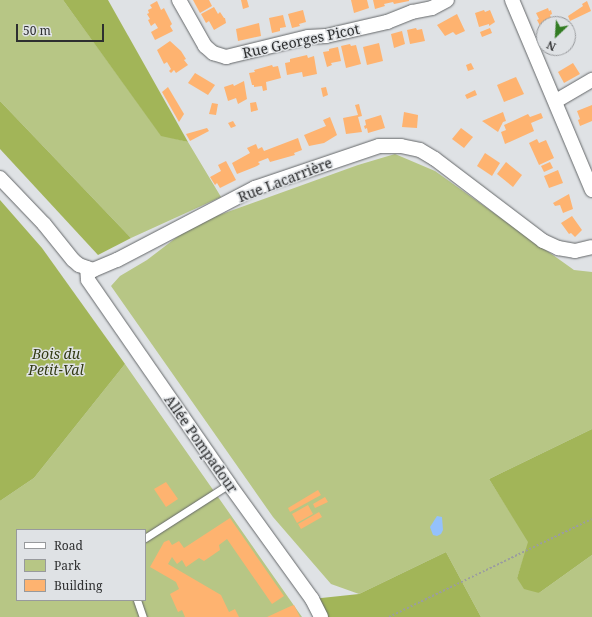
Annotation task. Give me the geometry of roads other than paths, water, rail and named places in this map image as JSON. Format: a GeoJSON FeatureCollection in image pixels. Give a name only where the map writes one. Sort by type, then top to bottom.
{"type":"FeatureCollection","features":[{"type":"Feature","properties":{"kind":"street","name":"Rue Georges Picot"},"geometry":{"type":"LineString","coordinates":[[180,0],[205,46],[213,53],[226,57],[308,37],[326,36],[387,22],[412,12],[432,8],[447,0]]}},
{"type":"Feature","properties":{"kind":"street"},"geometry":{"type":"LineString","coordinates":[[512,0],[556,101],[592,190]]}},
{"type":"Feature","properties":{"kind":"street"},"geometry":{"type":"LineString","coordinates":[[556,101],[592,80]]}},
{"type":"Feature","properties":{"kind":"street","name":"Rue Lacarrière"},"geometry":{"type":"LineString","coordinates":[[87,268],[93,270],[113,262],[255,188],[379,146],[401,146],[420,150],[543,241],[558,248],[575,251],[592,247]]}},
{"type":"Feature","properties":{"kind":"street"},"geometry":{"type":"LineString","coordinates":[[0,178],[44,224],[73,260],[79,265],[87,268]]}},
{"type":"Feature","properties":{"kind":"street","name":"Allée Pompadour"},"geometry":{"type":"LineString","coordinates":[[87,268],[88,280],[229,484],[312,600],[321,617]]}},
{"type":"Feature","properties":{"kind":"lane"},"geometry":{"type":"LineString","coordinates":[[146,537],[229,484]]}},
{"type":"Feature","properties":{"kind":"lane"},"geometry":{"type":"LineString","coordinates":[[137,601],[143,617]]}},
{"type":"Feature","properties":{"kind":"water"},"geometry":{"type":"Polygon","coordinates":[[[437,516],[442,517],[443,530],[441,534],[437,536],[433,535],[430,527],[437,516]]]}},
{"type":"Feature","properties":{"kind":"park label","name":"Bois du Petit-Val"},"geometry":{"type":"Point","coordinates":[56,362]}}]}
